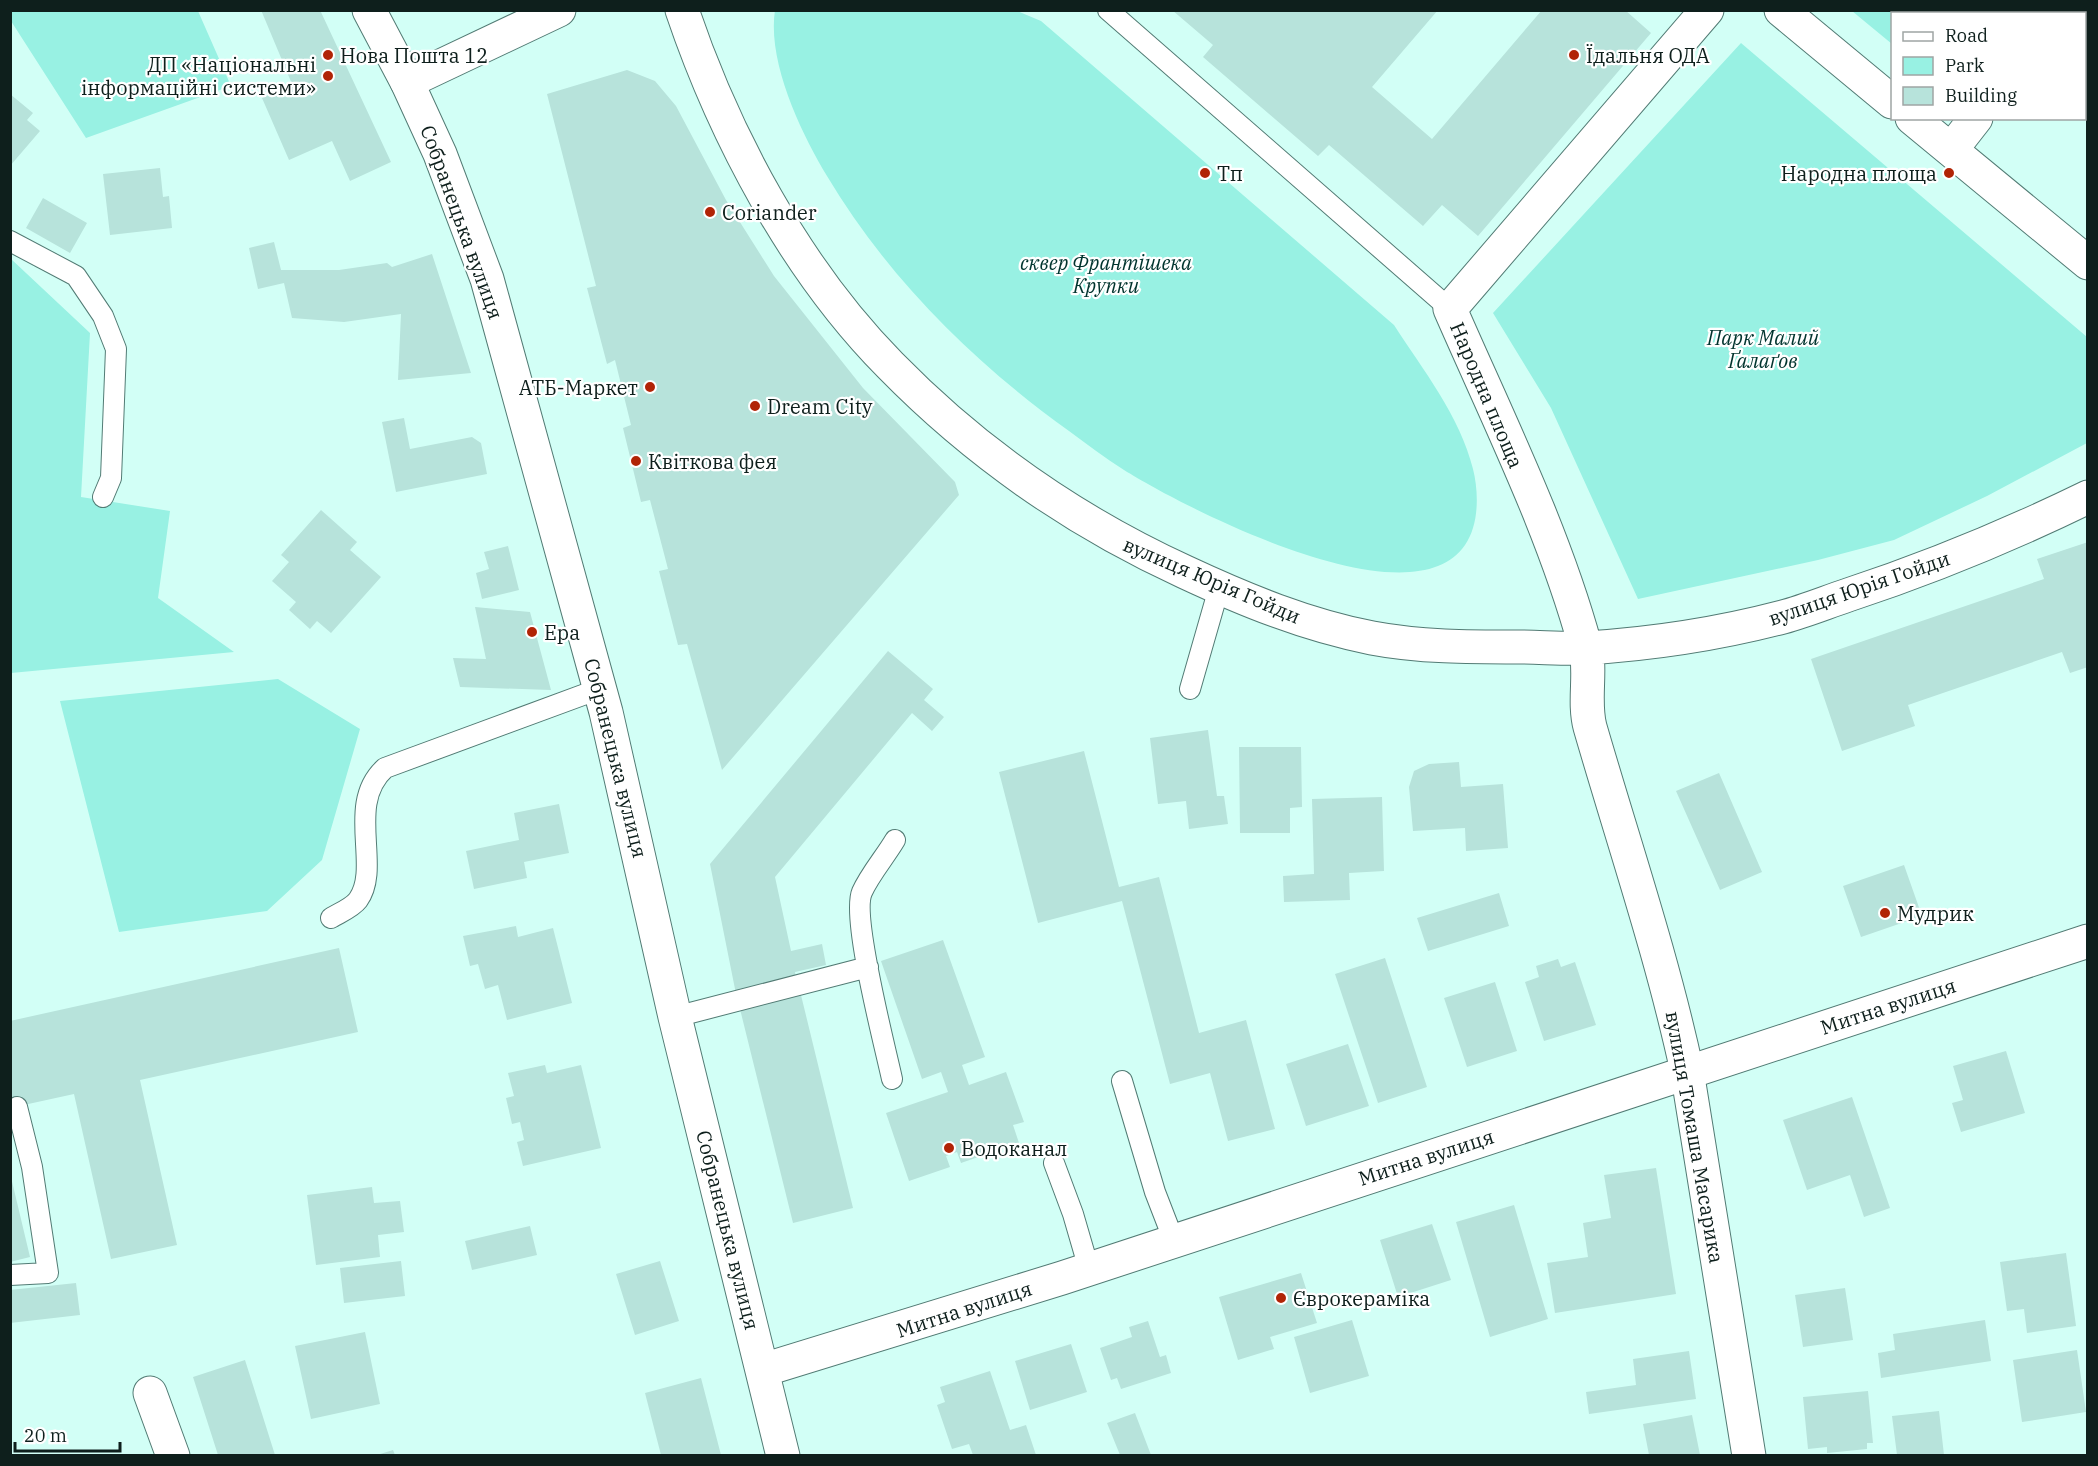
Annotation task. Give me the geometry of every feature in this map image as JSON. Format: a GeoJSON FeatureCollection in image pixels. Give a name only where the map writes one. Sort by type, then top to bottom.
{"type":"FeatureCollection","features":[{"type":"Feature","properties":{"kind":"street","name":"Собранецька вулиця"},"geometry":{"type":"LineString","coordinates":[[369,10],[407,82],[440,154],[487,279],[599,689],[633,827],[675,1017],[783,1455]]}},
{"type":"Feature","properties":{"kind":"street"},"geometry":{"type":"LineString","coordinates":[[407,82],[559,10]]}},
{"type":"Feature","properties":{"kind":"street","name":"вулиця Юрія Гойди"},"geometry":{"type":"LineString","coordinates":[[682,10],[732,135],[766,196],[831,295],[889,364],[969,437],[1061,506],[1128,546],[1219,588],[1297,619],[1375,639],[1465,647],[1586,648],[1678,637],[1783,617],[1906,576],[2036,522],[2088,497]]}},
{"type":"Feature","properties":{"kind":"street","name":"Народна площа"},"geometry":{"type":"LineString","coordinates":[[1586,648],[1550,542],[1450,309],[1707,10]]}},
{"type":"Feature","properties":{"kind":"street"},"geometry":{"type":"LineString","coordinates":[[1781,10],[1891,100]]}},
{"type":"Feature","properties":{"kind":"street"},"geometry":{"type":"LineString","coordinates":[[1914,120],[2088,262]]}},
{"type":"Feature","properties":{"kind":"street"},"geometry":{"type":"LineString","coordinates":[[1951,150],[1974,120]]}},
{"type":"Feature","properties":{"kind":"street","name":"вулиця Томаша Масарика"},"geometry":{"type":"LineString","coordinates":[[1586,648],[1589,723],[1652,933],[1687,1071],[1749,1455]]}},
{"type":"Feature","properties":{"kind":"street","name":"Митна вулиця"},"geometry":{"type":"LineString","coordinates":[[763,1370],[878,1337],[1089,1269],[2088,941]]}},
{"type":"Feature","properties":{"kind":"street"},"geometry":{"type":"LineString","coordinates":[[150,1392],[173,1455]]}},
{"type":"Feature","properties":{"kind":"lane"},"geometry":{"type":"LineString","coordinates":[[1108,10],[1450,309]]}},
{"type":"Feature","properties":{"kind":"lane"},"geometry":{"type":"LineString","coordinates":[[10,241],[76,276],[103,316],[116,349],[111,478],[103,497]]}},
{"type":"Feature","properties":{"kind":"lane"},"geometry":{"type":"LineString","coordinates":[[1190,689],[1219,588]]}},
{"type":"Feature","properties":{"kind":"lane"},"geometry":{"type":"LineString","coordinates":[[331,918],[357,902],[365,887],[367,797],[375,777],[386,768],[599,689]]}},
{"type":"Feature","properties":{"kind":"lane"},"geometry":{"type":"LineString","coordinates":[[892,1079],[862,932],[861,893],[895,840]]}},
{"type":"Feature","properties":{"kind":"lane"},"geometry":{"type":"LineString","coordinates":[[675,1017],[868,967]]}},
{"type":"Feature","properties":{"kind":"lane"},"geometry":{"type":"LineString","coordinates":[[1122,1082],[1155,1192],[1174,1241]]}},
{"type":"Feature","properties":{"kind":"lane"},"geometry":{"type":"LineString","coordinates":[[10,1275],[48,1273],[32,1167],[17,1107]]}},
{"type":"Feature","properties":{"kind":"lane"},"geometry":{"type":"LineString","coordinates":[[1054,1163],[1073,1214],[1089,1269]]}},
{"type":"Feature","properties":{"kind":"green space"},"geometry":{"type":"Polygon","coordinates":[[[11,10],[198,11],[231,86],[86,138],[11,21],[11,10]]]}},
{"type":"Feature","properties":{"kind":"green space","name":"сквер Франтішека Крупки"},"geometry":{"type":"Polygon","coordinates":[[[775,10],[1015,10],[1041,21],[1394,325],[1440,394],[1467,449],[1475,478],[1477,498],[1473,528],[1465,545],[1437,566],[1398,572],[1349,566],[1297,552],[1244,532],[1154,487],[1110,461],[1034,404],[966,347],[935,316],[877,249],[851,213],[817,159],[788,96],[776,52],[775,10]]]}},
{"type":"Feature","properties":{"kind":"green space"},"geometry":{"type":"Polygon","coordinates":[[[1852,11],[2014,11],[1891,12],[1891,43],[1852,11]]]}},
{"type":"Feature","properties":{"kind":"green space","name":"Парк Малий Ґалаґов"},"geometry":{"type":"Polygon","coordinates":[[[1741,43],[2087,337],[2087,443],[1987,496],[1894,540],[1818,560],[1638,599],[1551,408],[1493,313],[1741,43]]]}},
{"type":"Feature","properties":{"kind":"green space"},"geometry":{"type":"Polygon","coordinates":[[[10,258],[90,333],[81,497],[170,511],[158,598],[234,652],[11,673],[10,258]]]}},
{"type":"Feature","properties":{"kind":"green space"},"geometry":{"type":"Polygon","coordinates":[[[278,679],[360,729],[322,860],[267,911],[119,932],[60,701],[278,679]]]}},
{"type":"Feature","properties":{"kind":"building"},"geometry":{"type":"Polygon","coordinates":[[[261,10],[320,10],[391,162],[350,181],[332,141],[289,160],[262,98],[292,84],[261,10]]]}},
{"type":"Feature","properties":{"kind":"building"},"geometry":{"type":"Polygon","coordinates":[[[1172,10],[1438,10],[1372,87],[1432,139],[1542,10],[1625,10],[1651,33],[1478,236],[1442,205],[1423,226],[1329,145],[1318,156],[1203,57],[1213,45],[1172,10]]]}},
{"type":"Feature","properties":{"kind":"building","name":"Dream City"},"geometry":{"type":"Polygon","coordinates":[[[627,70],[655,81],[676,106],[726,200],[774,276],[863,388],[955,482],[959,495],[722,770],[687,644],[678,645],[659,571],[668,569],[650,500],[641,502],[623,428],[631,425],[615,360],[607,364],[587,288],[596,286],[547,94],[627,70]]]}},
{"type":"Feature","properties":{"kind":"building"},"geometry":{"type":"Polygon","coordinates":[[[2088,73],[2088,106],[2086,104],[2086,75],[2088,73]]]}},
{"type":"Feature","properties":{"kind":"building"},"geometry":{"type":"Polygon","coordinates":[[[10,94],[33,113],[27,120],[40,131],[10,166],[10,94]]]}},
{"type":"Feature","properties":{"kind":"building"},"geometry":{"type":"Polygon","coordinates":[[[160,168],[163,197],[169,196],[172,228],[110,235],[103,174],[160,168]]]}},
{"type":"Feature","properties":{"kind":"building","name":"Тп"},"geometry":{"type":"Polygon","coordinates":[[[1205,168],[1210,172],[1205,179],[1200,175],[1205,168]]]}},
{"type":"Feature","properties":{"kind":"building"},"geometry":{"type":"Polygon","coordinates":[[[43,198],[87,223],[70,253],[26,228],[43,198]]]}},
{"type":"Feature","properties":{"kind":"building"},"geometry":{"type":"Polygon","coordinates":[[[274,242],[281,270],[339,270],[387,263],[392,267],[432,254],[471,373],[398,380],[401,314],[344,322],[292,318],[284,283],[258,289],[249,248],[274,242]]]}},
{"type":"Feature","properties":{"kind":"building"},"geometry":{"type":"Polygon","coordinates":[[[404,418],[410,449],[472,437],[481,443],[487,474],[396,492],[382,422],[404,418]]]}},
{"type":"Feature","properties":{"kind":"building"},"geometry":{"type":"Polygon","coordinates":[[[321,510],[357,542],[350,550],[381,577],[331,633],[317,621],[310,629],[289,610],[296,602],[272,581],[289,562],[281,555],[321,510]]]}},
{"type":"Feature","properties":{"kind":"building"},"geometry":{"type":"Polygon","coordinates":[[[2088,542],[2088,667],[2070,673],[2062,652],[1908,705],[1915,726],[1842,751],[1811,659],[2044,579],[2037,559],[2088,542]]]}},
{"type":"Feature","properties":{"kind":"building"},"geometry":{"type":"Polygon","coordinates":[[[508,546],[519,590],[482,599],[476,573],[489,569],[484,552],[508,546]]]}},
{"type":"Feature","properties":{"kind":"building"},"geometry":{"type":"Polygon","coordinates":[[[475,607],[530,612],[551,690],[460,687],[453,658],[486,659],[475,607]]]}},
{"type":"Feature","properties":{"kind":"building"},"geometry":{"type":"Polygon","coordinates":[[[888,651],[933,689],[924,700],[944,717],[932,731],[912,713],[775,877],[791,951],[822,944],[826,965],[795,972],[796,979],[736,994],[710,864],[888,651]]]}},
{"type":"Feature","properties":{"kind":"building"},"geometry":{"type":"Polygon","coordinates":[[[1208,730],[1217,796],[1224,796],[1228,824],[1189,829],[1186,801],[1158,804],[1150,738],[1208,730]]]}},
{"type":"Feature","properties":{"kind":"building"},"geometry":{"type":"Polygon","coordinates":[[[1239,747],[1301,747],[1302,807],[1290,808],[1290,833],[1240,833],[1239,747]]]}},
{"type":"Feature","properties":{"kind":"building"},"geometry":{"type":"Polygon","coordinates":[[[1084,751],[1119,887],[1159,877],[1199,1033],[1246,1020],[1275,1129],[1228,1141],[1210,1073],[1170,1084],[1122,901],[1038,923],[999,772],[1084,751]]]}},
{"type":"Feature","properties":{"kind":"building"},"geometry":{"type":"Polygon","coordinates":[[[1459,762],[1461,787],[1503,784],[1508,848],[1466,851],[1465,828],[1413,831],[1409,787],[1414,771],[1429,764],[1459,762]]]}},
{"type":"Feature","properties":{"kind":"building"},"geometry":{"type":"Polygon","coordinates":[[[1719,773],[1762,872],[1720,890],[1676,791],[1719,773]]]}},
{"type":"Feature","properties":{"kind":"building"},"geometry":{"type":"Polygon","coordinates":[[[1382,797],[1384,871],[1349,873],[1350,900],[1284,902],[1283,876],[1314,874],[1312,799],[1382,797]]]}},
{"type":"Feature","properties":{"kind":"building"},"geometry":{"type":"Polygon","coordinates":[[[559,804],[569,853],[524,862],[527,878],[474,889],[466,851],[519,840],[514,813],[559,804]]]}},
{"type":"Feature","properties":{"kind":"building"},"geometry":{"type":"Polygon","coordinates":[[[1904,865],[1922,916],[1861,937],[1843,886],[1904,865]]]}},
{"type":"Feature","properties":{"kind":"building"},"geometry":{"type":"Polygon","coordinates":[[[1499,893],[1509,926],[1428,951],[1417,918],[1499,893]]]}},
{"type":"Feature","properties":{"kind":"building"},"geometry":{"type":"Polygon","coordinates":[[[516,926],[518,937],[553,928],[572,1003],[507,1020],[498,985],[485,989],[478,964],[470,966],[463,936],[516,926]]]}},
{"type":"Feature","properties":{"kind":"building"},"geometry":{"type":"Polygon","coordinates":[[[943,940],[985,1057],[962,1065],[969,1085],[1006,1072],[1024,1122],[1013,1125],[1019,1143],[961,1163],[957,1152],[946,1156],[950,1167],[909,1181],[886,1113],[948,1092],[941,1072],[922,1079],[881,961],[943,940]]]}},
{"type":"Feature","properties":{"kind":"building"},"geometry":{"type":"Polygon","coordinates":[[[339,948],[358,1032],[140,1080],[177,1245],[111,1259],[74,1094],[10,1108],[10,1021],[339,948]]]}},
{"type":"Feature","properties":{"kind":"building"},"geometry":{"type":"Polygon","coordinates":[[[1385,958],[1427,1087],[1378,1103],[1335,974],[1385,958]]]}},
{"type":"Feature","properties":{"kind":"building"},"geometry":{"type":"Polygon","coordinates":[[[1558,959],[1561,967],[1575,962],[1596,1025],[1544,1041],[1525,982],[1539,977],[1536,966],[1558,959]]]}},
{"type":"Feature","properties":{"kind":"building"},"geometry":{"type":"Polygon","coordinates":[[[1495,982],[1517,1051],[1467,1067],[1444,998],[1495,982]]]}},
{"type":"Feature","properties":{"kind":"building"},"geometry":{"type":"Polygon","coordinates":[[[800,991],[853,1208],[793,1223],[739,1005],[800,991]]]}},
{"type":"Feature","properties":{"kind":"building"},"geometry":{"type":"Polygon","coordinates":[[[1348,1044],[1369,1106],[1306,1126],[1286,1064],[1348,1044]]]}},
{"type":"Feature","properties":{"kind":"building"},"geometry":{"type":"Polygon","coordinates":[[[2006,1051],[2025,1113],[1961,1132],[1952,1103],[1963,1100],[1953,1066],[2006,1051]]]}},
{"type":"Feature","properties":{"kind":"building"},"geometry":{"type":"Polygon","coordinates":[[[545,1065],[547,1073],[581,1065],[601,1148],[523,1166],[517,1142],[524,1140],[520,1122],[512,1124],[506,1098],[514,1096],[508,1073],[545,1065]]]}},
{"type":"Feature","properties":{"kind":"building"},"geometry":{"type":"Polygon","coordinates":[[[1852,1097],[1890,1208],[1864,1217],[1850,1175],[1807,1190],[1783,1120],[1852,1097]]]}},
{"type":"Feature","properties":{"kind":"building"},"geometry":{"type":"Polygon","coordinates":[[[1656,1168],[1676,1294],[1555,1313],[1547,1263],[1588,1257],[1583,1223],[1611,1218],[1604,1175],[1656,1168]]]}},
{"type":"Feature","properties":{"kind":"building"},"geometry":{"type":"Polygon","coordinates":[[[10,1173],[30,1257],[10,1262],[10,1173]]]}},
{"type":"Feature","properties":{"kind":"building"},"geometry":{"type":"Polygon","coordinates":[[[372,1187],[374,1203],[400,1201],[404,1232],[378,1235],[380,1257],[316,1265],[307,1195],[372,1187]]]}},
{"type":"Feature","properties":{"kind":"building"},"geometry":{"type":"Polygon","coordinates":[[[1514,1205],[1548,1319],[1490,1337],[1456,1222],[1514,1205]]]}},
{"type":"Feature","properties":{"kind":"building"},"geometry":{"type":"Polygon","coordinates":[[[1432,1224],[1451,1280],[1398,1297],[1380,1240],[1432,1224]]]}},
{"type":"Feature","properties":{"kind":"building"},"geometry":{"type":"Polygon","coordinates":[[[530,1226],[537,1255],[472,1270],[465,1241],[530,1226]]]}},
{"type":"Feature","properties":{"kind":"building"},"geometry":{"type":"Polygon","coordinates":[[[2066,1253],[2076,1326],[2027,1333],[2024,1309],[2007,1311],[2000,1262],[2066,1253]]]}},
{"type":"Feature","properties":{"kind":"building"},"geometry":{"type":"Polygon","coordinates":[[[401,1261],[405,1296],[344,1303],[340,1268],[401,1261]]]}},
{"type":"Feature","properties":{"kind":"building"},"geometry":{"type":"Polygon","coordinates":[[[660,1261],[679,1321],[635,1335],[616,1274],[660,1261]]]}},
{"type":"Feature","properties":{"kind":"building"},"geometry":{"type":"Polygon","coordinates":[[[1301,1273],[1317,1323],[1270,1337],[1274,1349],[1238,1360],[1219,1297],[1301,1273]]]}},
{"type":"Feature","properties":{"kind":"building"},"geometry":{"type":"Polygon","coordinates":[[[76,1283],[80,1315],[10,1323],[10,1290],[76,1283]]]}},
{"type":"Feature","properties":{"kind":"building"},"geometry":{"type":"Polygon","coordinates":[[[1845,1288],[1853,1340],[1803,1347],[1795,1295],[1845,1288]]]}},
{"type":"Feature","properties":{"kind":"building"},"geometry":{"type":"Polygon","coordinates":[[[1352,1320],[1369,1376],[1310,1393],[1294,1337],[1352,1320]]]}},
{"type":"Feature","properties":{"kind":"building"},"geometry":{"type":"Polygon","coordinates":[[[1985,1320],[1991,1361],[1881,1378],[1878,1353],[1895,1350],[1893,1334],[1985,1320]]]}},
{"type":"Feature","properties":{"kind":"building"},"geometry":{"type":"Polygon","coordinates":[[[1148,1321],[1160,1357],[1166,1355],[1171,1373],[1121,1389],[1117,1378],[1111,1380],[1100,1348],[1132,1337],[1129,1327],[1148,1321]]]}},
{"type":"Feature","properties":{"kind":"building"},"geometry":{"type":"Polygon","coordinates":[[[365,1332],[380,1404],[311,1419],[295,1346],[365,1332]]]}},
{"type":"Feature","properties":{"kind":"building"},"geometry":{"type":"Polygon","coordinates":[[[1071,1344],[1087,1392],[1030,1410],[1015,1361],[1071,1344]]]}},
{"type":"Feature","properties":{"kind":"building"},"geometry":{"type":"Polygon","coordinates":[[[2077,1350],[2086,1412],[2022,1422],[2013,1360],[2077,1350]]]}},
{"type":"Feature","properties":{"kind":"building"},"geometry":{"type":"Polygon","coordinates":[[[1689,1351],[1696,1399],[1589,1414],[1586,1392],[1636,1385],[1633,1359],[1689,1351]]]}},
{"type":"Feature","properties":{"kind":"building"},"geometry":{"type":"Polygon","coordinates":[[[245,1360],[275,1455],[218,1455],[193,1377],[245,1360]]]}},
{"type":"Feature","properties":{"kind":"building"},"geometry":{"type":"Polygon","coordinates":[[[990,1371],[1010,1430],[1026,1425],[1036,1455],[973,1455],[969,1444],[952,1449],[937,1405],[945,1402],[940,1387],[990,1371]]]}},
{"type":"Feature","properties":{"kind":"building"},"geometry":{"type":"Polygon","coordinates":[[[701,1378],[721,1455],[661,1455],[645,1393],[701,1378]]]}},
{"type":"Feature","properties":{"kind":"building"},"geometry":{"type":"Polygon","coordinates":[[[1868,1391],[1873,1443],[1867,1443],[1867,1449],[1827,1453],[1827,1447],[1808,1449],[1803,1397],[1868,1391]]]}},
{"type":"Feature","properties":{"kind":"building"},"geometry":{"type":"Polygon","coordinates":[[[1939,1411],[1944,1455],[1897,1455],[1892,1416],[1939,1411]]]}},
{"type":"Feature","properties":{"kind":"building"},"geometry":{"type":"Polygon","coordinates":[[[1135,1413],[1151,1455],[1120,1455],[1107,1423],[1135,1413]]]}},
{"type":"Feature","properties":{"kind":"building"},"geometry":{"type":"Polygon","coordinates":[[[1692,1415],[1700,1455],[1649,1455],[1643,1424],[1692,1415]]]}},
{"type":"Feature","properties":{"kind":"building"},"geometry":{"type":"Polygon","coordinates":[[[393,1450],[395,1455],[377,1455],[393,1450]]]}},
{"type":"Feature","properties":{"kind":"place","name":"Нова Пошта 12"},"geometry":{"type":"Point","coordinates":[328,55]}},
{"type":"Feature","properties":{"kind":"place","name":"Їдальня ОДА"},"geometry":{"type":"Point","coordinates":[1574,55]}},
{"type":"Feature","properties":{"kind":"place","name":"ДП «Національні інформаційні системи»"},"geometry":{"type":"Point","coordinates":[328,76]}},
{"type":"Feature","properties":{"kind":"place","name":"Тп"},"geometry":{"type":"Point","coordinates":[1205,173]}},
{"type":"Feature","properties":{"kind":"place","name":"Народна площа"},"geometry":{"type":"Point","coordinates":[1949,173]}},
{"type":"Feature","properties":{"kind":"place","name":"Coriander"},"geometry":{"type":"Point","coordinates":[710,212]}},
{"type":"Feature","properties":{"kind":"place","name":"АТБ-Маркет"},"geometry":{"type":"Point","coordinates":[650,387]}},
{"type":"Feature","properties":{"kind":"place","name":"Dream City"},"geometry":{"type":"Point","coordinates":[755,406]}},
{"type":"Feature","properties":{"kind":"place","name":"Квіткова фея"},"geometry":{"type":"Point","coordinates":[636,461]}},
{"type":"Feature","properties":{"kind":"place","name":"Ера"},"geometry":{"type":"Point","coordinates":[532,632]}},
{"type":"Feature","properties":{"kind":"place","name":"Мудрик"},"geometry":{"type":"Point","coordinates":[1885,913]}},
{"type":"Feature","properties":{"kind":"place","name":"Водоканал"},"geometry":{"type":"Point","coordinates":[949,1148]}},
{"type":"Feature","properties":{"kind":"place","name":"Єврокераміка"},"geometry":{"type":"Point","coordinates":[1281,1298]}}]}
